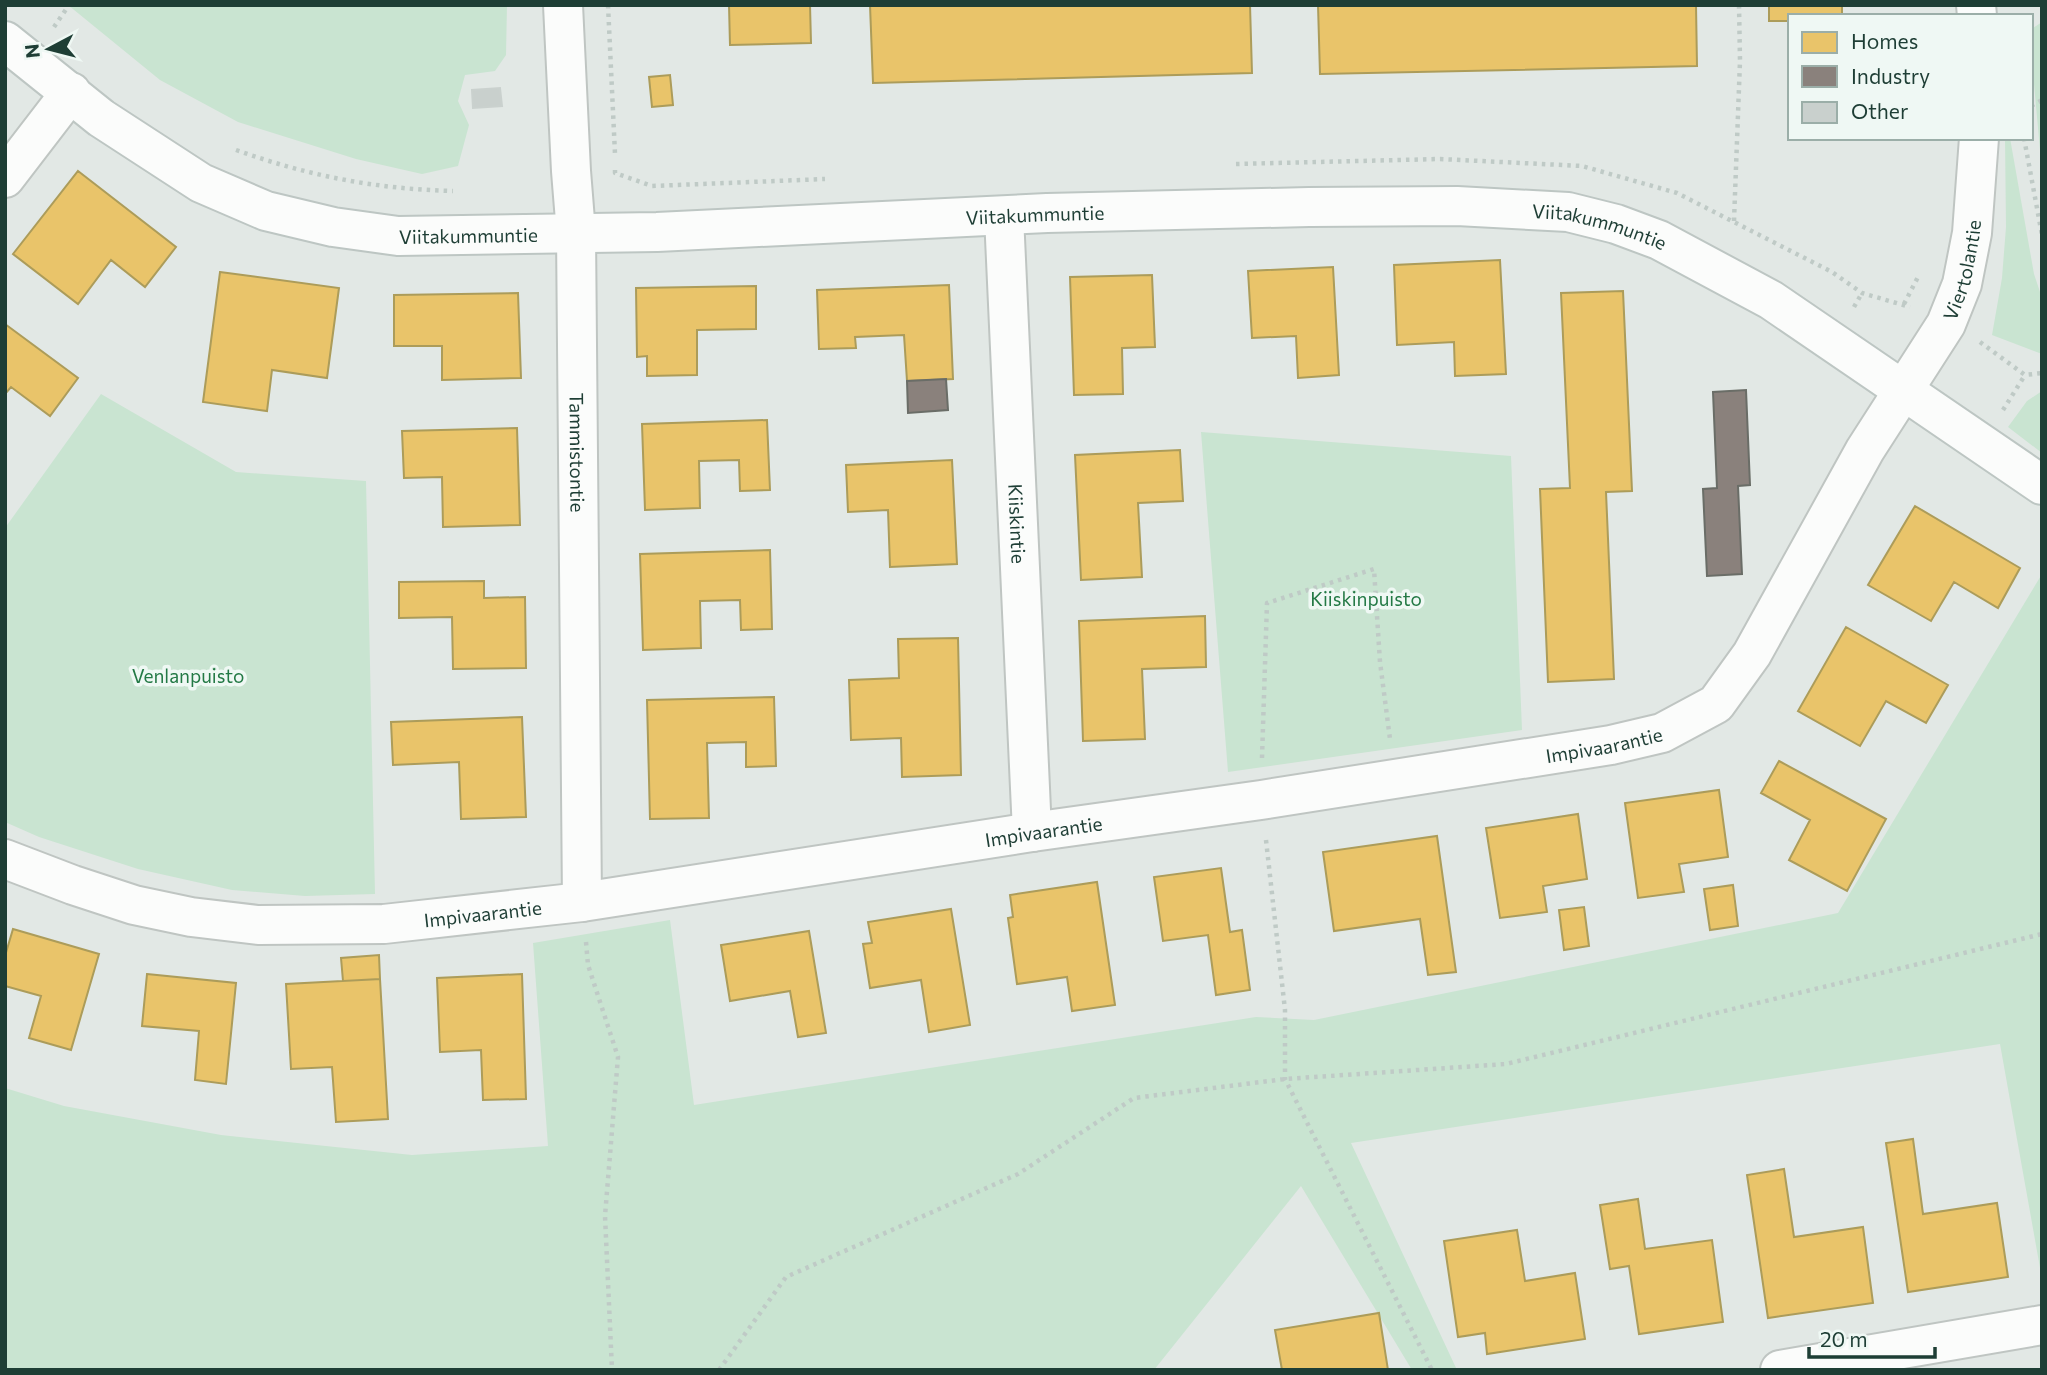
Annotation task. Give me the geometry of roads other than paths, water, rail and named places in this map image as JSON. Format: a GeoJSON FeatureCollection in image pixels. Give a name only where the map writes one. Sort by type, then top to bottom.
{"type":"FeatureCollection","features":[{"type":"Feature","properties":{"kind":"street","name":"Tammistontie"},"geometry":{"type":"LineString","coordinates":[[563,5],[576,233],[582,902]]}},
{"type":"Feature","properties":{"kind":"street","name":"Viitakummuntie"},"geometry":{"type":"LineString","coordinates":[[5,41],[101,118],[201,183],[266,211],[333,227],[398,236],[671,231],[1004,216],[1443,206],[1568,212],[1616,224],[1659,240],[1771,300],[2042,485]]}},
{"type":"Feature","properties":{"kind":"street"},"geometry":{"type":"LineString","coordinates":[[5,178],[71,92]]}},
{"type":"Feature","properties":{"kind":"street","name":"Viertolantie"},"geometry":{"type":"LineString","coordinates":[[1903,390],[1946,324],[1962,284],[1972,233],[1979,140]]}},
{"type":"Feature","properties":{"kind":"street","name":"Kiiskintie"},"geometry":{"type":"LineString","coordinates":[[1004,216],[1032,832]]}},
{"type":"Feature","properties":{"kind":"street","name":"Impivaarantie"},"geometry":{"type":"LineString","coordinates":[[5,859],[134,905],[191,917],[258,925],[384,924],[582,902],[1396,779],[1611,745],[1662,733],[1716,704],[1752,654],[1865,450],[1903,390]]}},
{"type":"Feature","properties":{"kind":"street"},"geometry":{"type":"LineString","coordinates":[[1780,1370],[2042,1325]]}},
{"type":"Feature","properties":{"kind":"park label","name":"Kiiskinpuisto"},"geometry":{"type":"Point","coordinates":[1366,598]}},
{"type":"Feature","properties":{"kind":"park label","name":"Venlanpuisto"},"geometry":{"type":"Point","coordinates":[188,675]}}]}
